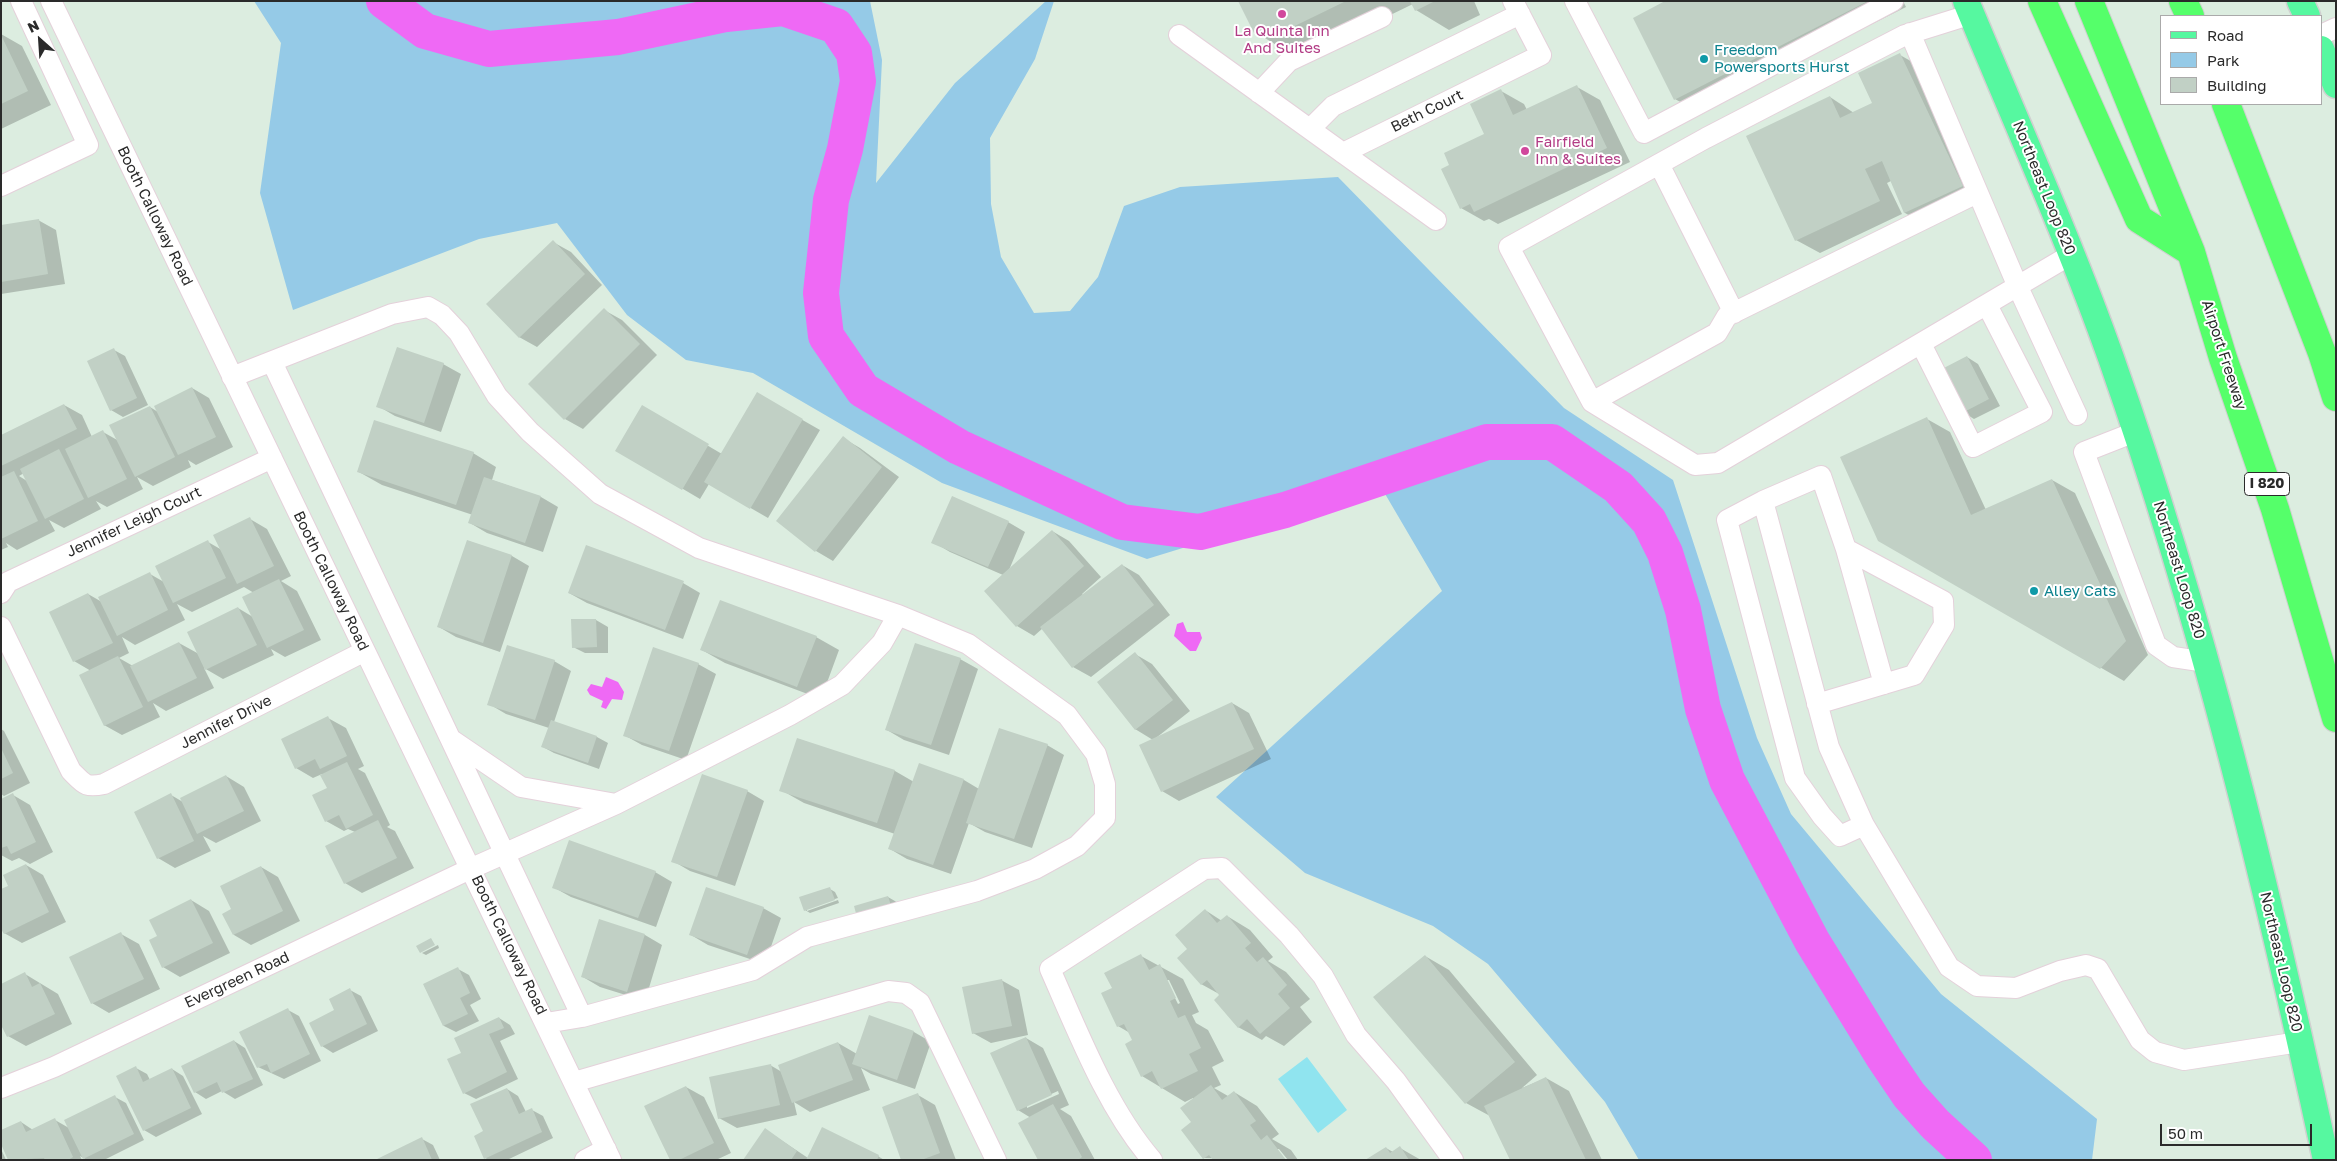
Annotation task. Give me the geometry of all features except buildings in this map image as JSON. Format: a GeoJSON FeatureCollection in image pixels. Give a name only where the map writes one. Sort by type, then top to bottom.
{"type":"FeatureCollection","features":[{"type":"Feature","properties":{"kind":"highway"},"geometry":{"type":"LineString","coordinates":[[2042,1],[2139,219],[2191,252]]}},
{"type":"Feature","properties":{"kind":"highway","name":"Airport Freeway"},"geometry":{"type":"LineString","coordinates":[[2088,1],[2191,252],[2223,358],[2275,510],[2336,718]]}},
{"type":"Feature","properties":{"kind":"highway"},"geometry":{"type":"LineString","coordinates":[[2183,1],[2190,15]]}},
{"type":"Feature","properties":{"kind":"highway"},"geometry":{"type":"LineString","coordinates":[[2226,105],[2322,353],[2336,397]]}},
{"type":"Feature","properties":{"kind":"main road"},"geometry":{"type":"LineString","coordinates":[[2300,1],[2307,15]]}},
{"type":"Feature","properties":{"kind":"main road","name":"Northeast Loop 820"},"geometry":{"type":"LineString","coordinates":[[1969,8],[2072,254],[2111,358],[2180,566],[2236,770],[2326,1160]]}},
{"type":"Feature","properties":{"kind":"main road"},"geometry":{"type":"LineString","coordinates":[[2322,51],[2336,85]]}},
{"type":"Feature","properties":{"kind":"street"},"geometry":{"type":"LineString","coordinates":[[20,1],[88,145]]}},
{"type":"Feature","properties":{"kind":"street","name":"Booth Calloway Road"},"geometry":{"type":"LineString","coordinates":[[52,1],[609,1155]]}},
{"type":"Feature","properties":{"kind":"street"},"geometry":{"type":"LineString","coordinates":[[1575,1],[1644,133],[1894,1]]}},
{"type":"Feature","properties":{"kind":"street"},"geometry":{"type":"LineString","coordinates":[[1310,129],[1332,106],[1516,7]]}},
{"type":"Feature","properties":{"kind":"street","name":"Beth Court"},"geometry":{"type":"LineString","coordinates":[[1343,153],[1541,55],[1516,7]]}},
{"type":"Feature","properties":{"kind":"street"},"geometry":{"type":"LineString","coordinates":[[1969,8],[1910,33],[1659,164],[1509,247],[1592,402],[1695,465],[1718,463],[2072,254]]}},
{"type":"Feature","properties":{"kind":"street"},"geometry":{"type":"LineString","coordinates":[[1259,93],[1289,62],[1382,17]]}},
{"type":"Feature","properties":{"kind":"street"},"geometry":{"type":"LineString","coordinates":[[2322,35],[2336,28]]}},
{"type":"Feature","properties":{"kind":"street"},"geometry":{"type":"LineString","coordinates":[[1910,33],[1977,193],[2076,415]]}},
{"type":"Feature","properties":{"kind":"street"},"geometry":{"type":"LineString","coordinates":[[1179,35],[1436,220]]}},
{"type":"Feature","properties":{"kind":"street"},"geometry":{"type":"LineString","coordinates":[[1,186],[114,132]]}},
{"type":"Feature","properties":{"kind":"street"},"geometry":{"type":"LineString","coordinates":[[1659,164],[1734,313]]}},
{"type":"Feature","properties":{"kind":"street"},"geometry":{"type":"LineString","coordinates":[[1592,402],[1717,332],[1727,316],[1977,193]]}},
{"type":"Feature","properties":{"kind":"street"},"geometry":{"type":"LineString","coordinates":[[1921,344],[1972,447],[2042,412],[1988,304]]}},
{"type":"Feature","properties":{"kind":"street"},"geometry":{"type":"LineString","coordinates":[[232,377],[392,314],[428,307],[442,315],[459,333],[497,396],[530,432],[600,494],[699,548],[898,615],[968,644],[1067,715],[1096,754],[1106,784],[1104,818],[1077,846],[1034,869],[977,891],[808,937],[753,970],[582,1016],[546,1023]]}},
{"type":"Feature","properties":{"kind":"street"},"geometry":{"type":"LineString","coordinates":[[272,362],[507,854],[582,1016]]}},
{"type":"Feature","properties":{"kind":"street"},"geometry":{"type":"LineString","coordinates":[[2135,432],[2084,452],[2156,645],[2174,657],[2206,662]]}},
{"type":"Feature","properties":{"kind":"street","name":"Jennifer Leigh Court"},"geometry":{"type":"LineString","coordinates":[[1,593],[8,582],[272,458]]}},
{"type":"Feature","properties":{"kind":"street"},"geometry":{"type":"LineString","coordinates":[[1864,824],[1840,836],[1822,816],[1796,778],[1727,520],[1763,501],[1821,476],[1846,548],[1884,684]]}},
{"type":"Feature","properties":{"kind":"street"},"geometry":{"type":"LineString","coordinates":[[1763,501],[1829,747],[1864,824],[1949,967],[1977,986],[2016,988],[2060,971],[2086,965],[2098,969],[2140,1040],[2155,1052],[2184,1060],[2299,1042]]}},
{"type":"Feature","properties":{"kind":"street"},"geometry":{"type":"LineString","coordinates":[[1817,704],[1914,675],[1944,625],[1943,601],[1846,548]]}},
{"type":"Feature","properties":{"kind":"street","name":"Evergreen Road"},"geometry":{"type":"LineString","coordinates":[[1,1088],[62,1063],[472,868],[616,804],[790,715],[842,684],[882,643],[898,615]]}},
{"type":"Feature","properties":{"kind":"street","name":"Jennifer Drive"},"geometry":{"type":"LineString","coordinates":[[1,627],[71,771],[85,785],[91,787],[104,784],[365,651]]}},
{"type":"Feature","properties":{"kind":"street"},"geometry":{"type":"LineString","coordinates":[[450,738],[521,786],[616,804]]}},
{"type":"Feature","properties":{"kind":"street"},"geometry":{"type":"LineString","coordinates":[[1152,1160],[1134,1139],[1109,1097],[1050,970],[1204,869],[1222,868],[1289,935],[1323,976],[1356,1035],[1396,1081],[1453,1160]]}},
{"type":"Feature","properties":{"kind":"street"},"geometry":{"type":"LineString","coordinates":[[574,1082],[888,991],[906,993],[920,1004],[996,1160]]}},
{"type":"Feature","properties":{"kind":"street"},"geometry":{"type":"LineString","coordinates":[[585,1160],[609,1155]]}},
{"type":"Feature","properties":{"kind":"green space"},"geometry":{"type":"Polygon","coordinates":[[[254,1],[870,1],[882,60],[876,183],[955,83],[1046,1],[1054,1],[1035,59],[990,138],[991,204],[1001,257],[1034,313],[1070,311],[1098,277],[1124,206],[1180,187],[1338,177],[1564,408],[1673,480],[1757,738],[1791,814],[1941,994],[2097,1119],[2092,1160],[1639,1160],[1605,1102],[1488,964],[1433,926],[1305,873],[1216,797],[1442,591],[1381,487],[1147,559],[942,483],[753,373],[686,360],[627,315],[557,223],[479,239],[293,310],[260,193],[281,43],[254,1]]]}},
{"type":"Feature","properties":{"kind":"shaded area"},"geometry":{"type":"Polygon","coordinates":[[[1183,622],[1187,632],[1200,632],[1202,638],[1196,651],[1190,651],[1174,636],[1177,624],[1183,622]]]}},
{"type":"Feature","properties":{"kind":"shaded area"},"geometry":{"type":"Polygon","coordinates":[[[606,677],[618,682],[624,692],[622,700],[612,699],[606,709],[601,707],[603,701],[590,695],[587,690],[591,684],[602,687],[606,677]]]}},
{"type":"Feature","properties":{"kind":"shaded area"},"geometry":{"type":"Polygon","coordinates":[[[1307,1057],[1347,1110],[1318,1133],[1278,1079],[1307,1057]]]}},
{"type":"Feature","properties":{"kind":"waterway"},"geometry":{"type":"LineString","coordinates":[[384,1],[425,31],[489,49],[618,37],[726,14],[783,8],[836,26],[854,53],[858,81],[845,149],[831,200],[821,293],[826,336],[863,390],[959,447],[1122,522],[1200,532],[1285,510],[1487,442],[1552,442],[1618,487],[1649,521],[1665,553],[1683,610],[1703,709],[1727,780],[1812,941],[1909,1095],[1935,1124],[1974,1160]]}},
{"type":"Feature","properties":{"kind":"place","name":"La Quinta Inn And Suites"},"geometry":{"type":"Point","coordinates":[1282,14]}},
{"type":"Feature","properties":{"kind":"place","name":"Freedom Powersports Hurst"},"geometry":{"type":"Point","coordinates":[1704,59]}},
{"type":"Feature","properties":{"kind":"place","name":"Fairfield Inn & Suites"},"geometry":{"type":"Point","coordinates":[1525,151]}},
{"type":"Feature","properties":{"kind":"place","name":"Alley Cats"},"geometry":{"type":"Point","coordinates":[2034,591]}}]}
